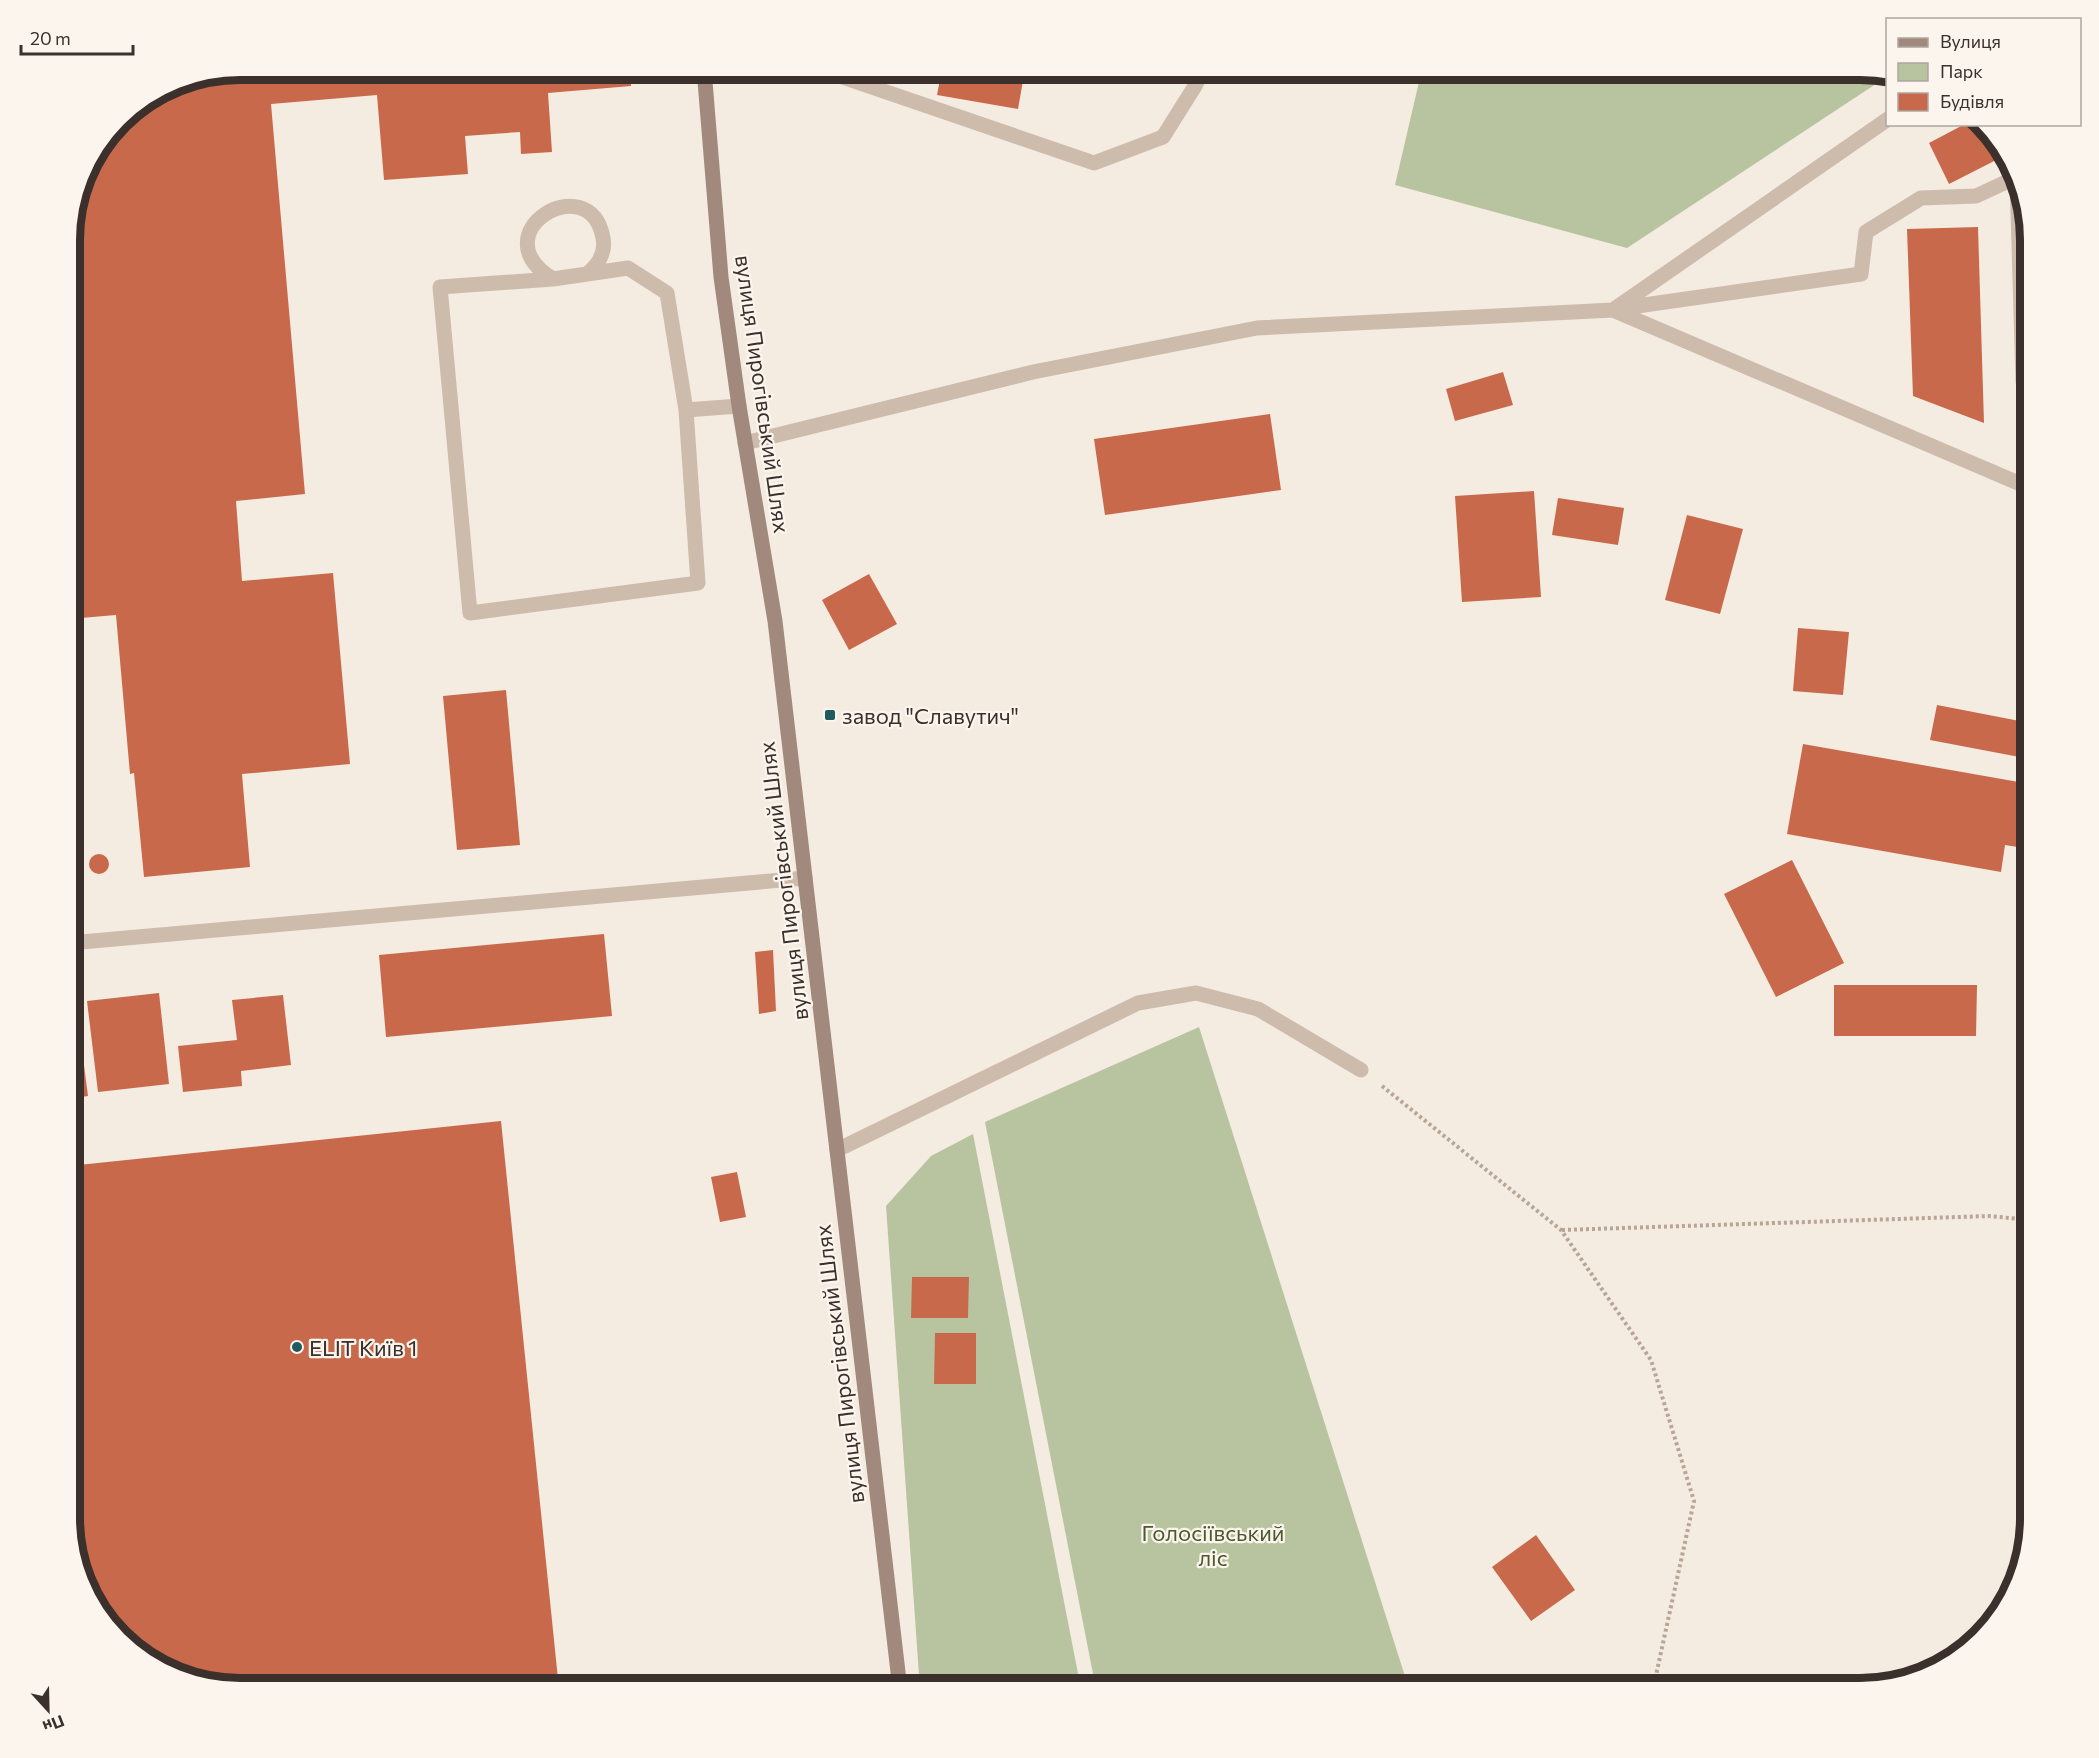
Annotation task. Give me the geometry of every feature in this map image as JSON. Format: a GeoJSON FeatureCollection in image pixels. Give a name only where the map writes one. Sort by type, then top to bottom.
{"type":"FeatureCollection","features":[{"type":"Feature","properties":{"kind":"street","name":"вулиця Пирогівський Шлях"},"geometry":{"type":"LineString","coordinates":[[705,80],[721,278],[739,406],[775,621],[899,1678]]}},
{"type":"Feature","properties":{"kind":"lane"},"geometry":{"type":"LineString","coordinates":[[851,80],[1094,163],[1163,137],[1198,80]]}},
{"type":"Feature","properties":{"kind":"lane"},"geometry":{"type":"LineString","coordinates":[[1613,310],[1886,119]]}},
{"type":"Feature","properties":{"kind":"lane"},"geometry":{"type":"LineString","coordinates":[[745,442],[1033,372],[1257,328],[1613,310],[1861,274],[1866,232],[1921,198],[1976,196],[2008,181]]}},
{"type":"Feature","properties":{"kind":"lane"},"geometry":{"type":"LineString","coordinates":[[553,279],[540,271],[531,258],[528,243],[531,227],[540,215],[552,208],[566,205],[580,208],[591,215],[602,233],[602,254],[595,268],[587,274]]}},
{"type":"Feature","properties":{"kind":"lane"},"geometry":{"type":"LineString","coordinates":[[2018,225],[2020,280]]}},
{"type":"Feature","properties":{"kind":"lane"},"geometry":{"type":"LineString","coordinates":[[628,268],[667,293],[686,410],[698,584],[470,613],[440,287],[553,279],[587,274],[628,268]]}},
{"type":"Feature","properties":{"kind":"lane"},"geometry":{"type":"LineString","coordinates":[[1613,310],[2020,484]]}},
{"type":"Feature","properties":{"kind":"lane"},"geometry":{"type":"LineString","coordinates":[[686,410],[739,406]]}},
{"type":"Feature","properties":{"kind":"lane"},"geometry":{"type":"LineString","coordinates":[[80,942],[805,878]]}},
{"type":"Feature","properties":{"kind":"lane"},"geometry":{"type":"LineString","coordinates":[[837,1150],[1138,1003],[1196,993],[1258,1009],[1362,1070]]}},
{"type":"Feature","properties":{"kind":"path"},"geometry":{"type":"LineString","coordinates":[[1362,1070],[1561,1230],[1651,1360],[1694,1501],[1655,1678]]}},
{"type":"Feature","properties":{"kind":"path"},"geometry":{"type":"LineString","coordinates":[[1561,1230],[1989,1216],[2020,1219]]}},
{"type":"Feature","properties":{"kind":"green space"},"geometry":{"type":"Polygon","coordinates":[[[1419,80],[1880,81],[1627,248],[1395,185],[1419,80]]]}},
{"type":"Feature","properties":{"kind":"green space","name":"Голосіївський ліс"},"geometry":{"type":"Polygon","coordinates":[[[1199,1027],[1406,1678],[1094,1678],[985,1122],[1199,1027]]]}},
{"type":"Feature","properties":{"kind":"green space"},"geometry":{"type":"Polygon","coordinates":[[[973,1134],[1079,1678],[919,1678],[886,1206],[931,1156],[973,1134]]]}},
{"type":"Feature","properties":{"kind":"building"},"geometry":{"type":"Polygon","coordinates":[[[631,80],[631,86],[548,93],[552,152],[521,154],[520,132],[465,136],[468,174],[384,180],[377,95],[271,104],[305,494],[236,501],[242,581],[333,573],[350,764],[242,774],[250,867],[144,877],[134,773],[130,774],[116,615],[80,618],[80,229],[88,188],[96,169],[106,151],[126,126],[159,101],[188,88],[219,81],[631,80]]]}},
{"type":"Feature","properties":{"kind":"building"},"geometry":{"type":"Polygon","coordinates":[[[940,80],[1023,80],[1018,109],[937,95],[940,80]]]}},
{"type":"Feature","properties":{"kind":"building"},"geometry":{"type":"Polygon","coordinates":[[[1961,126],[1973,126],[1998,159],[1949,184],[1929,143],[1961,126]]]}},
{"type":"Feature","properties":{"kind":"building"},"geometry":{"type":"Polygon","coordinates":[[[1978,227],[1984,423],[1913,396],[1907,229],[1978,227]]]}},
{"type":"Feature","properties":{"kind":"building"},"geometry":{"type":"Polygon","coordinates":[[[1503,372],[1513,405],[1455,421],[1446,389],[1503,372]]]}},
{"type":"Feature","properties":{"kind":"building"},"geometry":{"type":"Polygon","coordinates":[[[1270,414],[1281,490],[1105,515],[1094,439],[1270,414]]]}},
{"type":"Feature","properties":{"kind":"building"},"geometry":{"type":"Polygon","coordinates":[[[1534,491],[1541,597],[1462,602],[1455,496],[1534,491]]]}},
{"type":"Feature","properties":{"kind":"building"},"geometry":{"type":"Polygon","coordinates":[[[1558,498],[1624,508],[1618,545],[1552,535],[1558,498]]]}},
{"type":"Feature","properties":{"kind":"building"},"geometry":{"type":"Polygon","coordinates":[[[1687,515],[1743,529],[1720,614],[1665,600],[1687,515]]]}},
{"type":"Feature","properties":{"kind":"building"},"geometry":{"type":"Polygon","coordinates":[[[869,574],[897,624],[849,650],[822,600],[869,574]]]}},
{"type":"Feature","properties":{"kind":"building"},"geometry":{"type":"Polygon","coordinates":[[[1798,628],[1849,632],[1843,695],[1793,691],[1798,628]]]}},
{"type":"Feature","properties":{"kind":"building"},"geometry":{"type":"Polygon","coordinates":[[[506,690],[520,845],[457,850],[443,696],[506,690]]]}},
{"type":"Feature","properties":{"kind":"building"},"geometry":{"type":"Polygon","coordinates":[[[1937,705],[2020,721],[2020,757],[1930,740],[1937,705]]]}},
{"type":"Feature","properties":{"kind":"building"},"geometry":{"type":"Polygon","coordinates":[[[1803,744],[2020,782],[2020,847],[2005,845],[2001,872],[1787,834],[1803,744]]]}},
{"type":"Feature","properties":{"kind":"building"},"geometry":{"type":"Polygon","coordinates":[[[95,854],[103,854],[109,860],[109,868],[103,874],[95,874],[89,868],[89,860],[95,854]]]}},
{"type":"Feature","properties":{"kind":"building"},"geometry":{"type":"Polygon","coordinates":[[[1792,860],[1844,963],[1776,997],[1724,894],[1792,860]]]}},
{"type":"Feature","properties":{"kind":"building"},"geometry":{"type":"Polygon","coordinates":[[[604,934],[612,1016],[386,1037],[379,955],[604,934]]]}},
{"type":"Feature","properties":{"kind":"building"},"geometry":{"type":"Polygon","coordinates":[[[773,950],[776,1011],[759,1014],[755,952],[773,950]]]}},
{"type":"Feature","properties":{"kind":"building"},"geometry":{"type":"Polygon","coordinates":[[[1834,985],[1977,985],[1976,1036],[1834,1036],[1834,985]]]}},
{"type":"Feature","properties":{"kind":"building"},"geometry":{"type":"Polygon","coordinates":[[[159,993],[169,1084],[98,1092],[87,1001],[159,993]]]}},
{"type":"Feature","properties":{"kind":"building"},"geometry":{"type":"Polygon","coordinates":[[[283,995],[291,1065],[241,1071],[242,1086],[183,1092],[178,1046],[237,1040],[232,1000],[283,995]]]}},
{"type":"Feature","properties":{"kind":"building"},"geometry":{"type":"Polygon","coordinates":[[[80,1035],[88,1096],[80,1097],[80,1035]]]}},
{"type":"Feature","properties":{"kind":"building","name":"ELIT Київ 1"},"geometry":{"type":"Polygon","coordinates":[[[501,1121],[558,1678],[219,1677],[188,1670],[159,1657],[134,1639],[119,1624],[106,1607],[88,1570],[80,1529],[80,1165],[501,1121]]]}},
{"type":"Feature","properties":{"kind":"building"},"geometry":{"type":"Polygon","coordinates":[[[737,1172],[746,1217],[720,1222],[711,1177],[737,1172]]]}},
{"type":"Feature","properties":{"kind":"building"},"geometry":{"type":"Polygon","coordinates":[[[912,1277],[969,1277],[968,1318],[911,1318],[912,1277]]]}},
{"type":"Feature","properties":{"kind":"building"},"geometry":{"type":"Polygon","coordinates":[[[935,1333],[976,1333],[976,1384],[934,1384],[935,1333]]]}},
{"type":"Feature","properties":{"kind":"building"},"geometry":{"type":"Polygon","coordinates":[[[1536,1535],[1575,1590],[1531,1621],[1492,1567],[1536,1535]]]}},
{"type":"Feature","properties":{"kind":"place","name":"завод \"Славутич\""},"geometry":{"type":"Point","coordinates":[830,715]}},
{"type":"Feature","properties":{"kind":"place","name":"ELIT Київ 1"},"geometry":{"type":"Point","coordinates":[297,1347]}}]}
